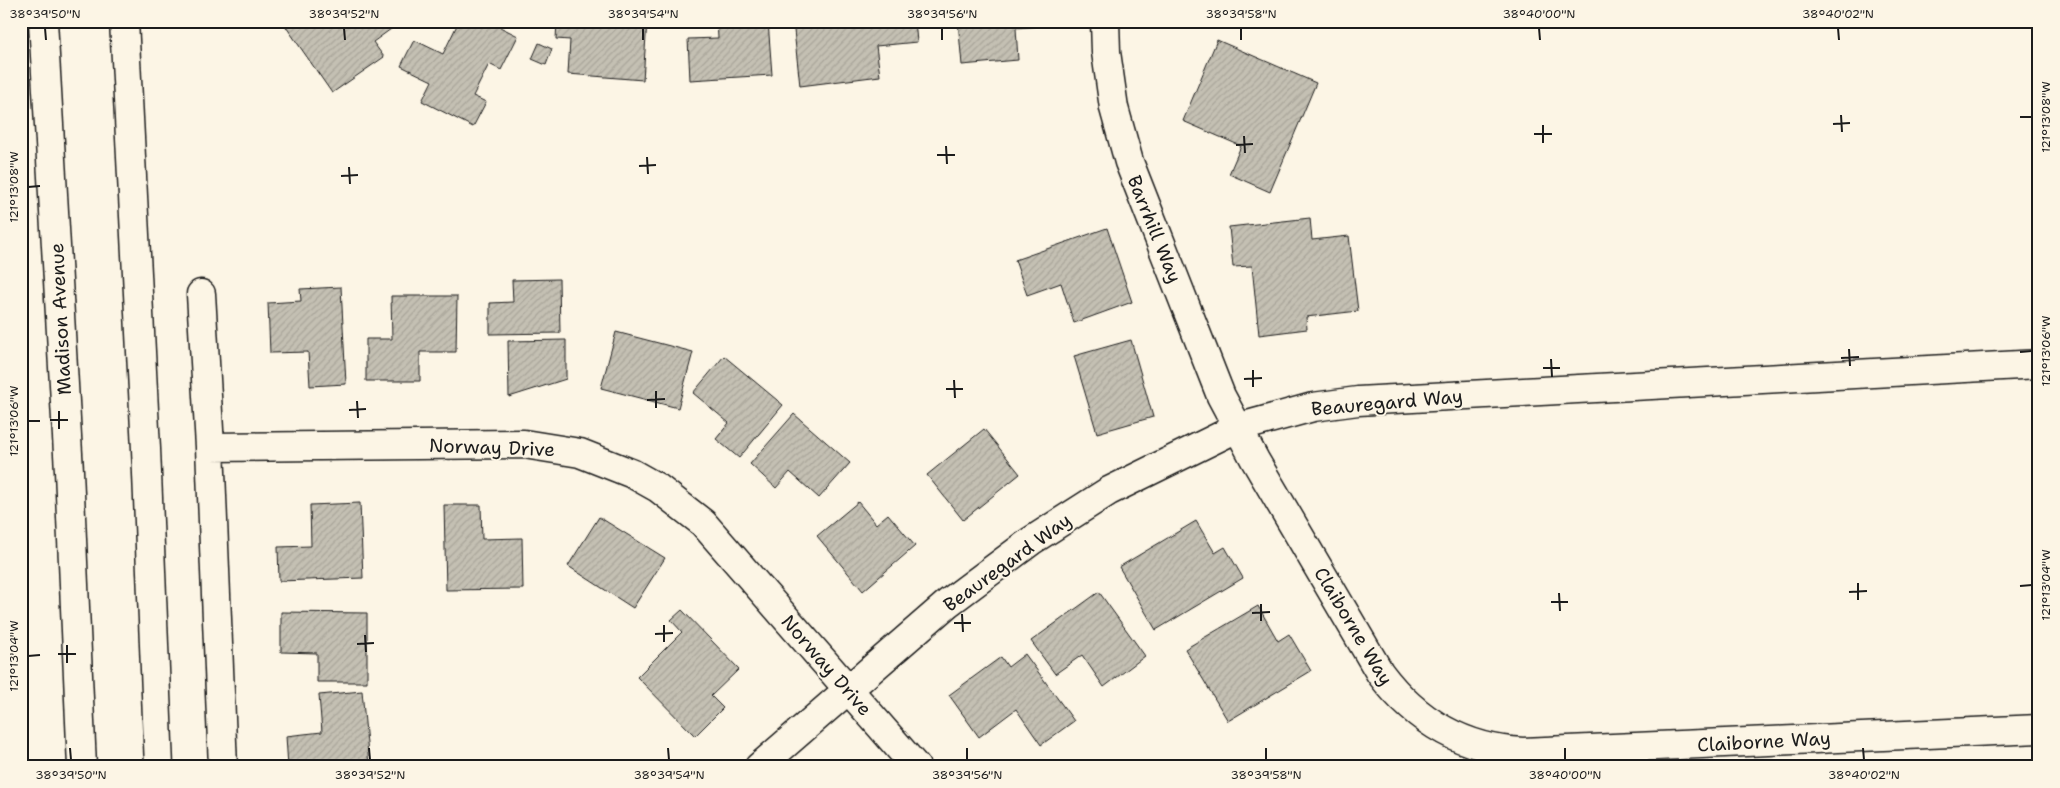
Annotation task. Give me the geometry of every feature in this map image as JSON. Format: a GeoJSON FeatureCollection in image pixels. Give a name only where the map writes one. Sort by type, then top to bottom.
{"type":"FeatureCollection","features":[{"type":"Feature","properties":{"kind":"street","name":"Madison Avenue"},"geometry":{"type":"LineString","coordinates":[[43,21],[68,462],[82,767]]}},
{"type":"Feature","properties":{"kind":"street"},"geometry":{"type":"LineString","coordinates":[[124,21],[146,449],[159,767]]}},
{"type":"Feature","properties":{"kind":"street","name":"Barrhill Way"},"geometry":{"type":"LineString","coordinates":[[1105,21],[1106,52],[1114,108],[1128,162],[1221,396],[1237,428]]}},
{"type":"Feature","properties":{"kind":"street"},"geometry":{"type":"LineString","coordinates":[[202,294],[223,767]]}},
{"type":"Feature","properties":{"kind":"street","name":"Beauregard Way"},"geometry":{"type":"LineString","coordinates":[[759,767],[948,603],[1032,541],[1109,491],[1237,428],[1314,407],[1358,401],[2039,364]]}},
{"type":"Feature","properties":{"kind":"street","name":"Claiborne Way"},"geometry":{"type":"LineString","coordinates":[[1237,428],[1380,673],[1395,693],[1412,710],[1453,736],[1499,751],[1524,752],[2039,728]]}},
{"type":"Feature","properties":{"kind":"street","name":"Norway Drive"},"geometry":{"type":"LineString","coordinates":[[210,447],[524,444],[580,453],[607,462],[658,488],[703,524],[916,767]]}},
{"type":"Feature","properties":{"kind":"building"},"geometry":{"type":"Polygon","coordinates":[[[282,21],[402,21],[373,42],[384,57],[332,93],[282,21]]]}},
{"type":"Feature","properties":{"kind":"building"},"geometry":{"type":"Polygon","coordinates":[[[459,21],[488,21],[518,36],[501,70],[489,64],[473,96],[486,102],[473,127],[422,101],[432,81],[401,66],[414,40],[443,54],[459,21]]]}},
{"type":"Feature","properties":{"kind":"building"},"geometry":{"type":"Polygon","coordinates":[[[557,21],[647,21],[643,80],[568,74],[570,40],[556,39],[557,21]]]}},
{"type":"Feature","properties":{"kind":"building"},"geometry":{"type":"Polygon","coordinates":[[[717,21],[768,21],[772,75],[690,80],[688,39],[718,38],[717,21]]]}},
{"type":"Feature","properties":{"kind":"building"},"geometry":{"type":"Polygon","coordinates":[[[793,21],[915,21],[917,42],[876,46],[880,76],[800,86],[793,21]]]}},
{"type":"Feature","properties":{"kind":"building"},"geometry":{"type":"Polygon","coordinates":[[[958,21],[1056,21],[1056,25],[1016,28],[1018,60],[962,65],[958,21]]]}},
{"type":"Feature","properties":{"kind":"building"},"geometry":{"type":"Polygon","coordinates":[[[1217,40],[1316,83],[1270,192],[1229,174],[1241,146],[1183,121],[1217,40]]]}},
{"type":"Feature","properties":{"kind":"building"},"geometry":{"type":"Polygon","coordinates":[[[539,43],[552,49],[546,65],[532,59],[539,43]]]}},
{"type":"Feature","properties":{"kind":"building"},"geometry":{"type":"Polygon","coordinates":[[[1310,218],[1312,240],[1349,236],[1358,311],[1306,317],[1307,329],[1259,335],[1252,266],[1233,267],[1229,227],[1310,218]]]}},
{"type":"Feature","properties":{"kind":"building"},"geometry":{"type":"Polygon","coordinates":[[[1107,228],[1132,302],[1074,323],[1061,283],[1027,295],[1015,260],[1107,228]]]}},
{"type":"Feature","properties":{"kind":"building"},"geometry":{"type":"Polygon","coordinates":[[[559,279],[560,333],[490,334],[490,303],[513,302],[512,280],[559,279]]]}},
{"type":"Feature","properties":{"kind":"building"},"geometry":{"type":"Polygon","coordinates":[[[341,287],[346,384],[310,386],[308,352],[270,353],[268,303],[301,301],[300,289],[341,287]]]}},
{"type":"Feature","properties":{"kind":"building"},"geometry":{"type":"Polygon","coordinates":[[[391,296],[457,296],[456,352],[420,352],[420,381],[366,381],[366,339],[392,339],[391,296]]]}},
{"type":"Feature","properties":{"kind":"building"},"geometry":{"type":"Polygon","coordinates":[[[616,332],[693,352],[678,408],[601,388],[616,332]]]}},
{"type":"Feature","properties":{"kind":"building"},"geometry":{"type":"Polygon","coordinates":[[[566,340],[566,379],[509,397],[508,341],[566,340]]]}},
{"type":"Feature","properties":{"kind":"building"},"geometry":{"type":"Polygon","coordinates":[[[1131,340],[1153,417],[1097,433],[1074,356],[1131,340]]]}},
{"type":"Feature","properties":{"kind":"building"},"geometry":{"type":"Polygon","coordinates":[[[724,356],[783,405],[739,458],[716,439],[729,423],[693,393],[724,356]]]}},
{"type":"Feature","properties":{"kind":"building"},"geometry":{"type":"Polygon","coordinates":[[[794,414],[850,463],[819,498],[790,472],[776,488],[750,464],[794,414]]]}},
{"type":"Feature","properties":{"kind":"building"},"geometry":{"type":"Polygon","coordinates":[[[984,429],[1020,474],[963,520],[927,475],[984,429]]]}},
{"type":"Feature","properties":{"kind":"building"},"geometry":{"type":"Polygon","coordinates":[[[858,502],[876,524],[888,514],[915,546],[863,591],[817,536],[858,502]]]}},
{"type":"Feature","properties":{"kind":"building"},"geometry":{"type":"Polygon","coordinates":[[[360,503],[363,578],[279,581],[278,547],[311,546],[310,505],[360,503]]]}},
{"type":"Feature","properties":{"kind":"building"},"geometry":{"type":"Polygon","coordinates":[[[444,505],[481,505],[482,539],[522,538],[523,589],[446,590],[444,505]]]}},
{"type":"Feature","properties":{"kind":"building"},"geometry":{"type":"Polygon","coordinates":[[[599,517],[665,558],[633,608],[568,566],[599,517]]]}},
{"type":"Feature","properties":{"kind":"building"},"geometry":{"type":"Polygon","coordinates":[[[1196,521],[1215,553],[1225,547],[1243,578],[1156,630],[1119,567],[1196,521]]]}},
{"type":"Feature","properties":{"kind":"building"},"geometry":{"type":"Polygon","coordinates":[[[1099,592],[1145,656],[1104,687],[1082,655],[1055,674],[1031,641],[1099,592]]]}},
{"type":"Feature","properties":{"kind":"building"},"geometry":{"type":"Polygon","coordinates":[[[1258,606],[1278,641],[1289,634],[1311,671],[1228,721],[1185,649],[1258,606]]]}},
{"type":"Feature","properties":{"kind":"building"},"geometry":{"type":"Polygon","coordinates":[[[682,610],[739,669],[711,696],[723,708],[695,736],[637,677],[682,632],[671,620],[682,610]]]}},
{"type":"Feature","properties":{"kind":"building"},"geometry":{"type":"Polygon","coordinates":[[[281,612],[367,613],[367,682],[317,682],[317,653],[281,652],[281,612]]]}},
{"type":"Feature","properties":{"kind":"building"},"geometry":{"type":"Polygon","coordinates":[[[1025,654],[1074,721],[1041,745],[1016,709],[979,737],[949,695],[1001,657],[1008,667],[1025,654]]]}},
{"type":"Feature","properties":{"kind":"building"},"geometry":{"type":"Polygon","coordinates":[[[362,691],[369,765],[288,767],[286,736],[322,732],[319,695],[362,691]]]}}]}
